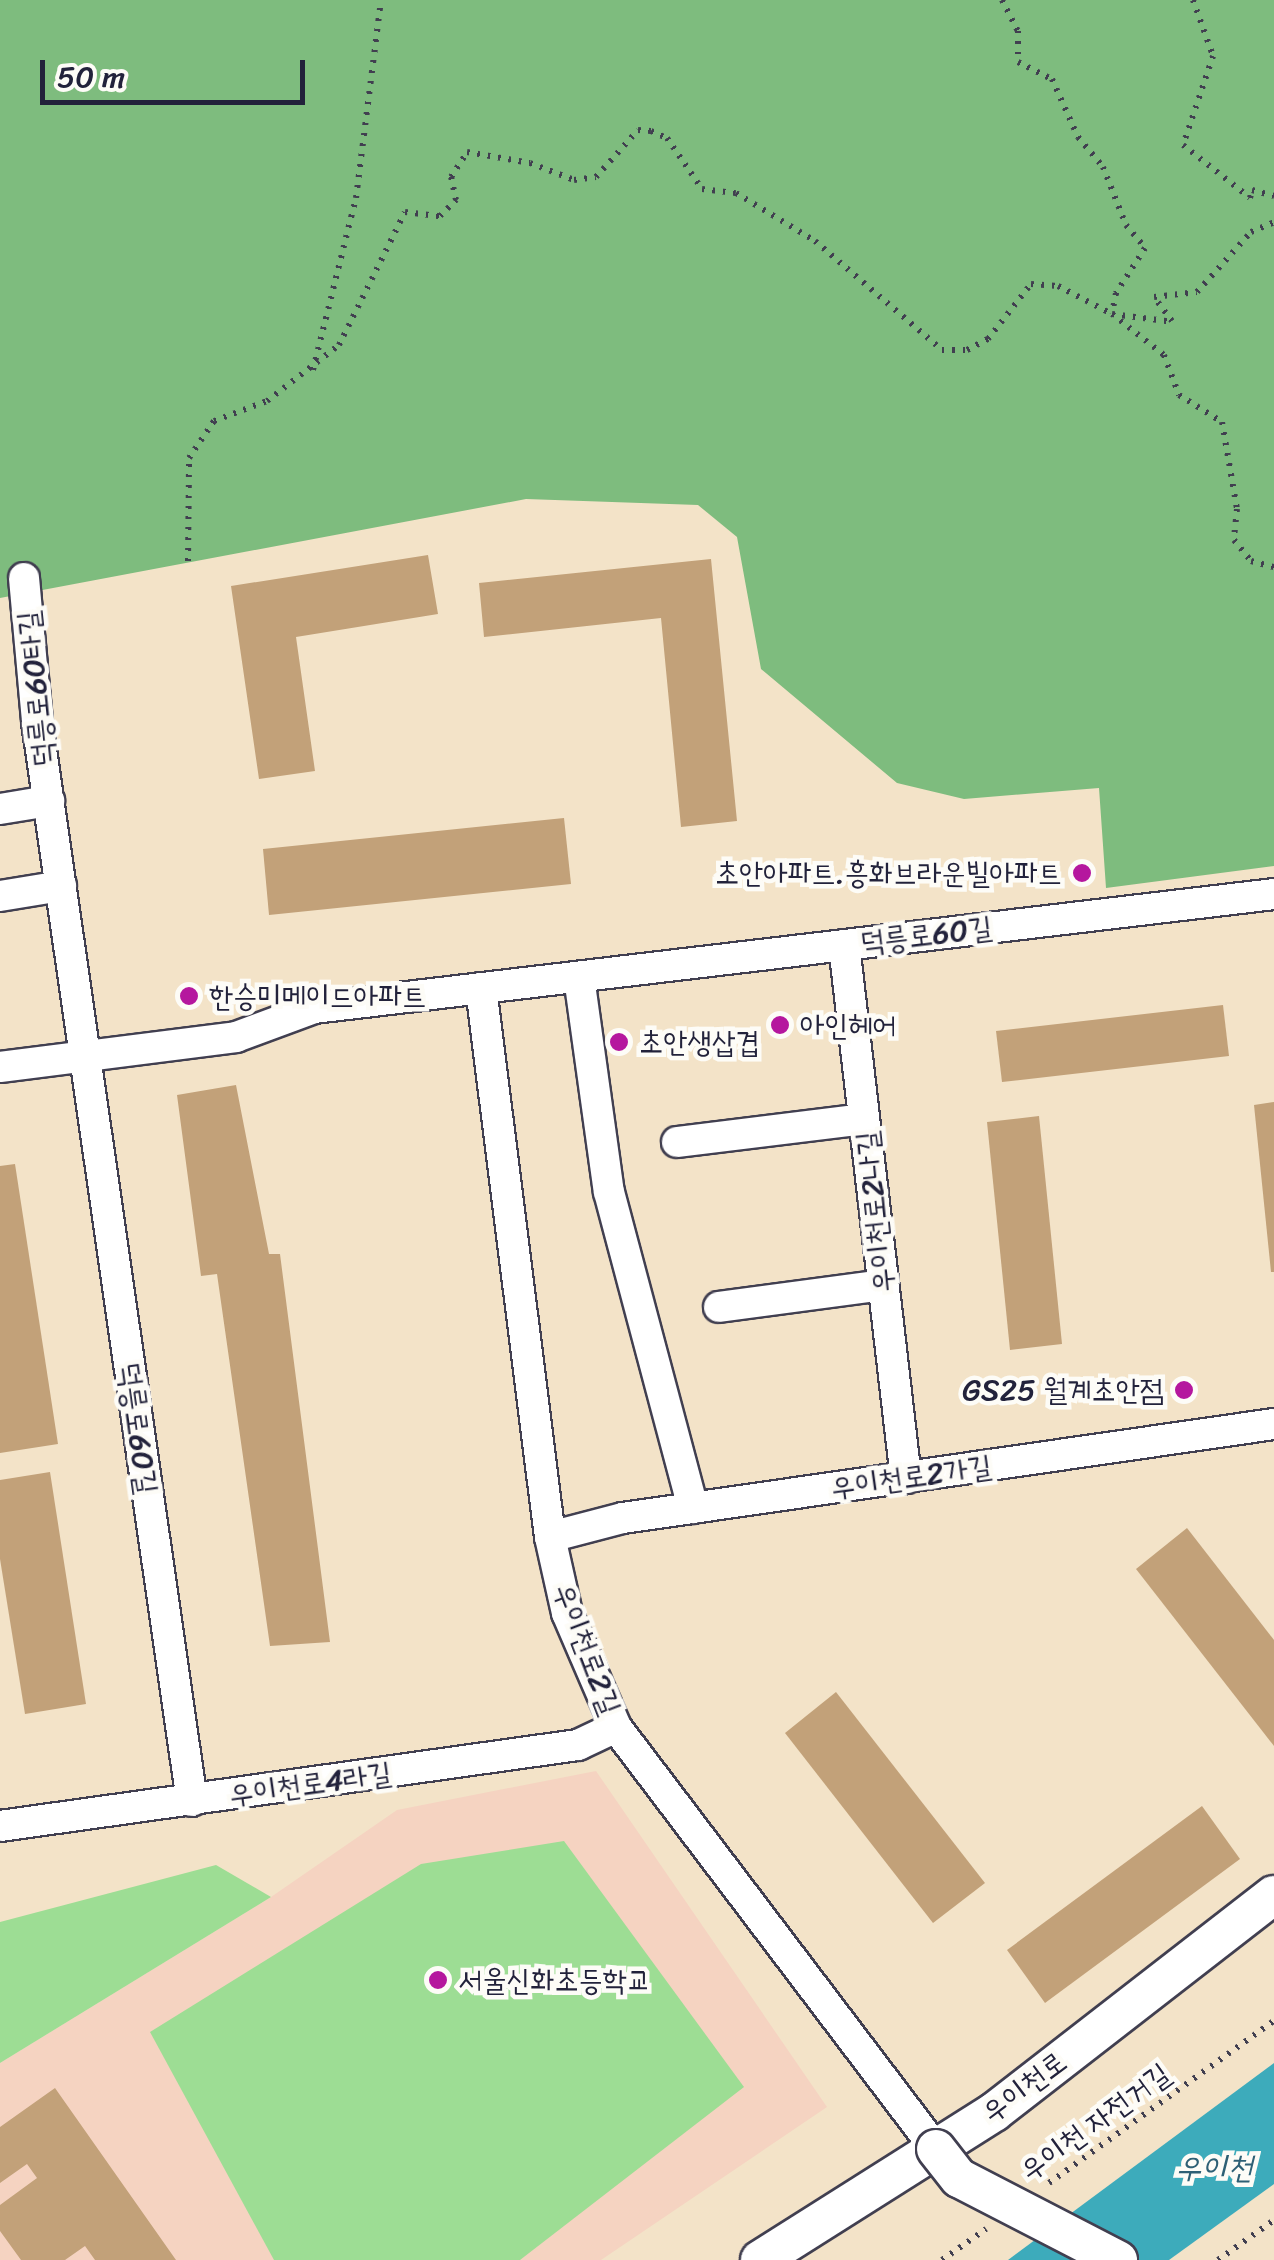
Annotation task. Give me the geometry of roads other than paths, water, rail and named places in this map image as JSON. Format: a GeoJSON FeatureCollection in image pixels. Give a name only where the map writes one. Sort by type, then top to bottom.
{"type":"FeatureCollection","features":[{"type":"Feature","properties":{"kind":"street","name":"덕릉로60타길"},"geometry":{"type":"LineString","coordinates":[[24,578],[14,612],[49,801],[85,1055]]}},
{"type":"Feature","properties":{"kind":"street","name":"덕릉로60타길"},"geometry":{"type":"LineString","coordinates":[[0,809],[49,801]]}},
{"type":"Feature","properties":{"kind":"street"},"geometry":{"type":"LineString","coordinates":[[0,896],[61,886]]}},
{"type":"Feature","properties":{"kind":"street","name":"덕릉로60길"},"geometry":{"type":"LineString","coordinates":[[0,1067],[236,1037],[314,1008],[1274,894]]}},
{"type":"Feature","properties":{"kind":"street","name":"우이천로2나길"},"geometry":{"type":"LineString","coordinates":[[844,945],[906,1478]]}},
{"type":"Feature","properties":{"kind":"street"},"geometry":{"type":"LineString","coordinates":[[578,977],[609,1192],[692,1508]]}},
{"type":"Feature","properties":{"kind":"street","name":"우이천로2길"},"geometry":{"type":"LineString","coordinates":[[481,988],[550,1537],[566,1613],[616,1726],[936,2149]]}},
{"type":"Feature","properties":{"kind":"street","name":"덕릉로60길"},"geometry":{"type":"LineString","coordinates":[[85,1055],[192,1801]]}},
{"type":"Feature","properties":{"kind":"street"},"geometry":{"type":"LineString","coordinates":[[678,1142],[864,1119]]}},
{"type":"Feature","properties":{"kind":"street"},"geometry":{"type":"LineString","coordinates":[[719,1308],[883,1285]]}},
{"type":"Feature","properties":{"kind":"street","name":"우이천로2가길"},"geometry":{"type":"LineString","coordinates":[[550,1537],[692,1508],[1274,1424]]}},
{"type":"Feature","properties":{"kind":"street","name":"우이천로4라길"},"geometry":{"type":"LineString","coordinates":[[0,1826],[578,1745],[616,1726]]}},
{"type":"Feature","properties":{"kind":"street","name":"우이천로"},"geometry":{"type":"LineString","coordinates":[[760,2260],[994,2112],[1274,1895]]}},
{"type":"Feature","properties":{"kind":"street"},"geometry":{"type":"LineString","coordinates":[[936,2149],[959,2178],[1118,2260]]}},
{"type":"Feature","properties":{"kind":"water","name":"우이천"},"geometry":{"type":"Polygon","coordinates":[[[1274,2063],[1274,2184],[1169,2260],[1008,2260],[1274,2063]]]}},
{"type":"Feature","properties":{"kind":"place","name":"초안아파트.흥화브라운빌아파트"},"geometry":{"type":"Point","coordinates":[1082,873]}},
{"type":"Feature","properties":{"kind":"place","name":"한승미메이드아파트"},"geometry":{"type":"Point","coordinates":[189,996]}},
{"type":"Feature","properties":{"kind":"place","name":"아인헤어"},"geometry":{"type":"Point","coordinates":[780,1025]}},
{"type":"Feature","properties":{"kind":"place","name":"초안생삽겹"},"geometry":{"type":"Point","coordinates":[619,1042]}},
{"type":"Feature","properties":{"kind":"place","name":"GS25 월계초안점"},"geometry":{"type":"Point","coordinates":[1184,1390]}},
{"type":"Feature","properties":{"kind":"place","name":"서울신화초등학교"},"geometry":{"type":"Point","coordinates":[438,1980]}}]}
